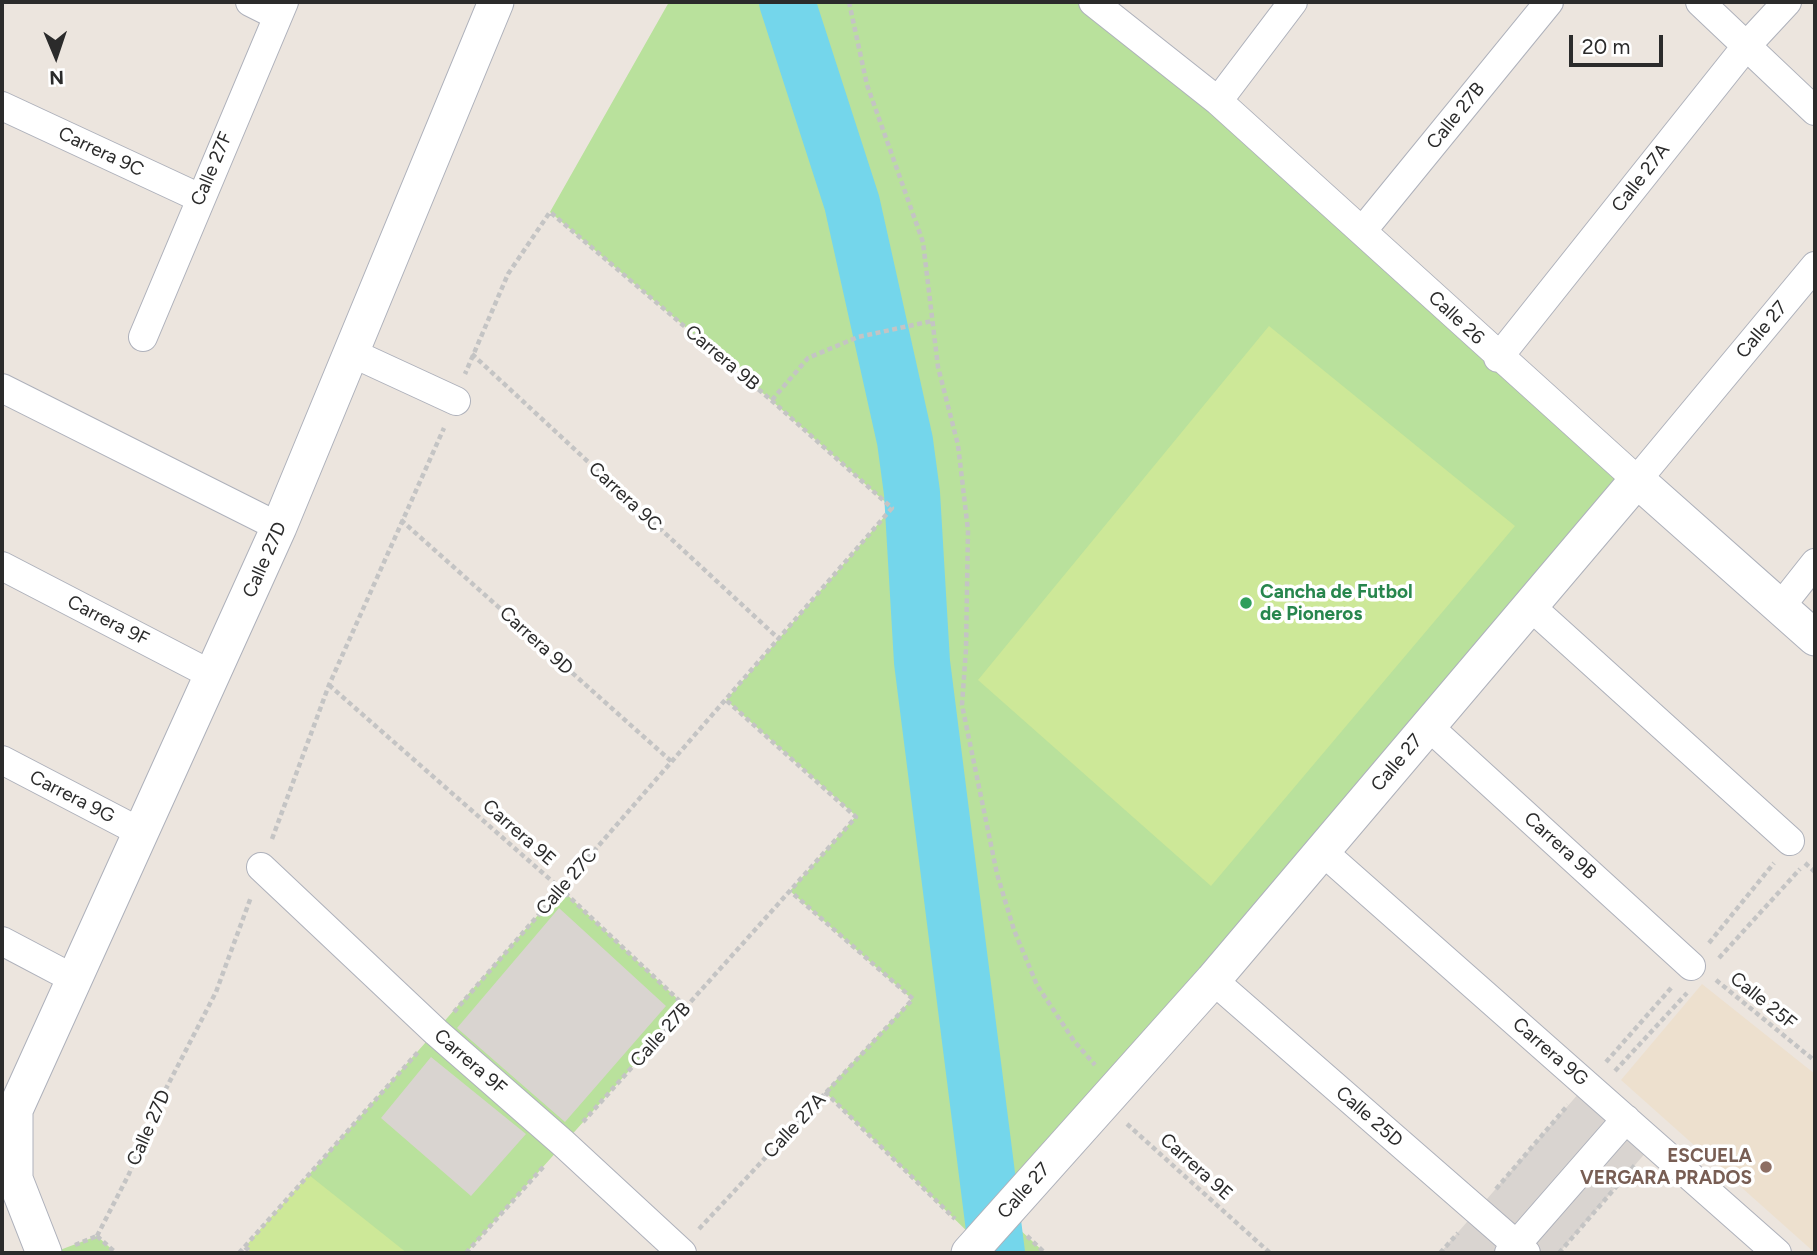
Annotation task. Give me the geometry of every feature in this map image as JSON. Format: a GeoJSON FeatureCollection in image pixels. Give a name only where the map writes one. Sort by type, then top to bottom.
{"type":"FeatureCollection","features":[{"type":"Feature","properties":{"kind":"street"},"geometry":{"type":"LineString","coordinates":[[250,2],[281,9]]}},
{"type":"Feature","properties":{"kind":"street","name":"Calle 27D"},"geometry":{"type":"LineString","coordinates":[[8,1108],[76,980],[214,676],[352,353],[496,2]]}},
{"type":"Feature","properties":{"kind":"street","name":"Calle 26"},"geometry":{"type":"LineString","coordinates":[[1093,2],[1218,101],[1363,230],[1498,358],[1815,638]]}},
{"type":"Feature","properties":{"kind":"street"},"geometry":{"type":"LineString","coordinates":[[1218,101],[1293,2]]}},
{"type":"Feature","properties":{"kind":"street","name":"Calle 27B"},"geometry":{"type":"LineString","coordinates":[[1363,230],[1549,2]]}},
{"type":"Feature","properties":{"kind":"street"},"geometry":{"type":"LineString","coordinates":[[1700,2],[1748,44],[1815,111]]}},
{"type":"Feature","properties":{"kind":"street","name":"Calle 27A"},"geometry":{"type":"LineString","coordinates":[[1498,358],[1748,44],[1787,2]]}},
{"type":"Feature","properties":{"kind":"street","name":"Calle 27F"},"geometry":{"type":"LineString","coordinates":[[143,337],[281,9]]}},
{"type":"Feature","properties":{"kind":"street","name":"Carrera 9C"},"geometry":{"type":"LineString","coordinates":[[2,106],[200,198]]}},
{"type":"Feature","properties":{"kind":"street","name":"Calle 27"},"geometry":{"type":"LineString","coordinates":[[983,1238],[1213,980],[1815,266]]}},
{"type":"Feature","properties":{"kind":"street"},"geometry":{"type":"LineString","coordinates":[[352,353],[456,401]]}},
{"type":"Feature","properties":{"kind":"street"},"geometry":{"type":"LineString","coordinates":[[2,388],[279,527]]}},
{"type":"Feature","properties":{"kind":"street"},"geometry":{"type":"LineString","coordinates":[[1781,606],[1815,563]]}},
{"type":"Feature","properties":{"kind":"street","name":"Carrera 9F"},"geometry":{"type":"LineString","coordinates":[[2,566],[214,676]]}},
{"type":"Feature","properties":{"kind":"street"},"geometry":{"type":"LineString","coordinates":[[1530,606],[1790,841]]}},
{"type":"Feature","properties":{"kind":"street","name":"Carrera 9B"},"geometry":{"type":"LineString","coordinates":[[1428,726],[1691,966]]}},
{"type":"Feature","properties":{"kind":"street","name":"Carrera 9G"},"geometry":{"type":"LineString","coordinates":[[2,760],[142,833]]}},
{"type":"Feature","properties":{"kind":"street","name":"Carrera 9G"},"geometry":{"type":"LineString","coordinates":[[1322,851],[1777,1253]]}},
{"type":"Feature","properties":{"kind":"street","name":"Carrera 9F"},"geometry":{"type":"LineString","coordinates":[[261,867],[436,1032],[564,1144],[681,1252]]}},
{"type":"Feature","properties":{"kind":"street"},"geometry":{"type":"LineString","coordinates":[[2,941],[76,980]]}},
{"type":"Feature","properties":{"kind":"street","name":"Calle 25D"},"geometry":{"type":"LineString","coordinates":[[1213,980],[1477,1211],[1517,1250]]}},
{"type":"Feature","properties":{"kind":"street"},"geometry":{"type":"LineString","coordinates":[[8,1108],[15,1179],[44,1253]]}},
{"type":"Feature","properties":{"kind":"street"},"geometry":{"type":"LineString","coordinates":[[1517,1250],[1626,1119]]}},
{"type":"Feature","properties":{"kind":"path","name":"Carrera 9E"},"geometry":{"type":"LineString","coordinates":[[849,2],[867,85],[923,242],[938,367],[958,445],[968,530],[962,705],[997,874],[1014,930],[1037,985],[1110,1095],[1270,1253]]}},
{"type":"Feature","properties":{"kind":"path","name":"Calle 27D"},"geometry":{"type":"LineString","coordinates":[[116,1253],[97,1236],[129,1174],[157,1106],[216,992],[329,685],[456,401],[472,354],[508,274],[550,212]]}},
{"type":"Feature","properties":{"kind":"path","name":"Carrera 9B"},"geometry":{"type":"LineString","coordinates":[[550,212],[771,400],[892,508]]}},
{"type":"Feature","properties":{"kind":"path"},"geometry":{"type":"LineString","coordinates":[[771,400],[808,358],[858,337],[932,321]]}},
{"type":"Feature","properties":{"kind":"path","name":"Carrera 9C"},"geometry":{"type":"LineString","coordinates":[[472,354],[779,639]]}},
{"type":"Feature","properties":{"kind":"path","name":"Calle 27C"},"geometry":{"type":"LineString","coordinates":[[239,1253],[436,1032],[892,508]]}},
{"type":"Feature","properties":{"kind":"path","name":"Carrera 9D"},"geometry":{"type":"LineString","coordinates":[[401,520],[671,762]]}},
{"type":"Feature","properties":{"kind":"path","name":"Carrera 9E"},"geometry":{"type":"LineString","coordinates":[[329,685],[561,889],[686,1007]]}},
{"type":"Feature","properties":{"kind":"path","name":"Calle 27B"},"geometry":{"type":"LineString","coordinates":[[466,1253],[856,817],[726,700]]}},
{"type":"Feature","properties":{"kind":"path","name":"Calle 27A"},"geometry":{"type":"LineString","coordinates":[[681,1252],[913,999],[790,891]]}},
{"type":"Feature","properties":{"kind":"path","name":"Calle 25F"},"geometry":{"type":"LineString","coordinates":[[1691,966],[1706,972],[1815,1061]]}},
{"type":"Feature","properties":{"kind":"path"},"geometry":{"type":"LineString","coordinates":[[1440,1253],[1586,1085]]}},
{"type":"Feature","properties":{"kind":"path"},"geometry":{"type":"LineString","coordinates":[[825,1092],[983,1238]]}},
{"type":"Feature","properties":{"kind":"path"},"geometry":{"type":"LineString","coordinates":[[1559,1253],[1654,1143]]}},
{"type":"Feature","properties":{"kind":"path"},"geometry":{"type":"LineString","coordinates":[[245,1247],[252,1253]]}},
{"type":"Feature","properties":{"kind":"shaded area"},"geometry":{"type":"Polygon","coordinates":[[[559,908],[666,1006],[565,1122],[457,1028],[559,908]]]}},
{"type":"Feature","properties":{"kind":"shaded area","name":"ESCUELA VERGARA PRADOS"},"geometry":{"type":"Polygon","coordinates":[[[1702,984],[1815,1074],[1815,1253],[1621,1080],[1702,984]]]}},
{"type":"Feature","properties":{"kind":"shaded area"},"geometry":{"type":"Polygon","coordinates":[[[431,1057],[526,1134],[471,1196],[381,1118],[431,1057]]]}},
{"type":"Feature","properties":{"kind":"shaded area"},"geometry":{"type":"Polygon","coordinates":[[[1586,1085],[1654,1143],[1559,1253],[1440,1253],[1586,1085]]]}},
{"type":"Feature","properties":{"kind":"green space"},"geometry":{"type":"Polygon","coordinates":[[[669,2],[1087,2],[1637,480],[1003,1214],[1045,1253],[968,1253],[978,1242],[825,1092],[912,999],[790,891],[856,816],[726,700],[892,508],[771,400],[550,212],[669,2]]]}},
{"type":"Feature","properties":{"kind":"green space","name":"Cancha de Futbol de Pioneros"},"geometry":{"type":"Polygon","coordinates":[[[1269,326],[1515,526],[1211,886],[978,680],[1269,326]]]}},
{"type":"Feature","properties":{"kind":"green space"},"geometry":{"type":"Polygon","coordinates":[[[561,889],[686,1007],[466,1253],[252,1253],[245,1247],[561,889]]]}},
{"type":"Feature","properties":{"kind":"green space"},"geometry":{"type":"Polygon","coordinates":[[[309,1175],[407,1253],[252,1253],[245,1247],[309,1175]]]}},
{"type":"Feature","properties":{"kind":"green space"},"geometry":{"type":"Polygon","coordinates":[[[97,1236],[116,1253],[52,1253],[97,1236]]]}},
{"type":"Feature","properties":{"kind":"waterway"},"geometry":{"type":"LineString","coordinates":[[787,2],[852,203],[905,441],[912,493],[922,662],[997,1253]]}},
{"type":"Feature","properties":{"kind":"place","name":"Cancha de Futbol de Pioneros"},"geometry":{"type":"Point","coordinates":[1246,603]}},
{"type":"Feature","properties":{"kind":"place","name":"ESCUELA VERGARA PRADOS"},"geometry":{"type":"Point","coordinates":[1766,1167]}}]}
